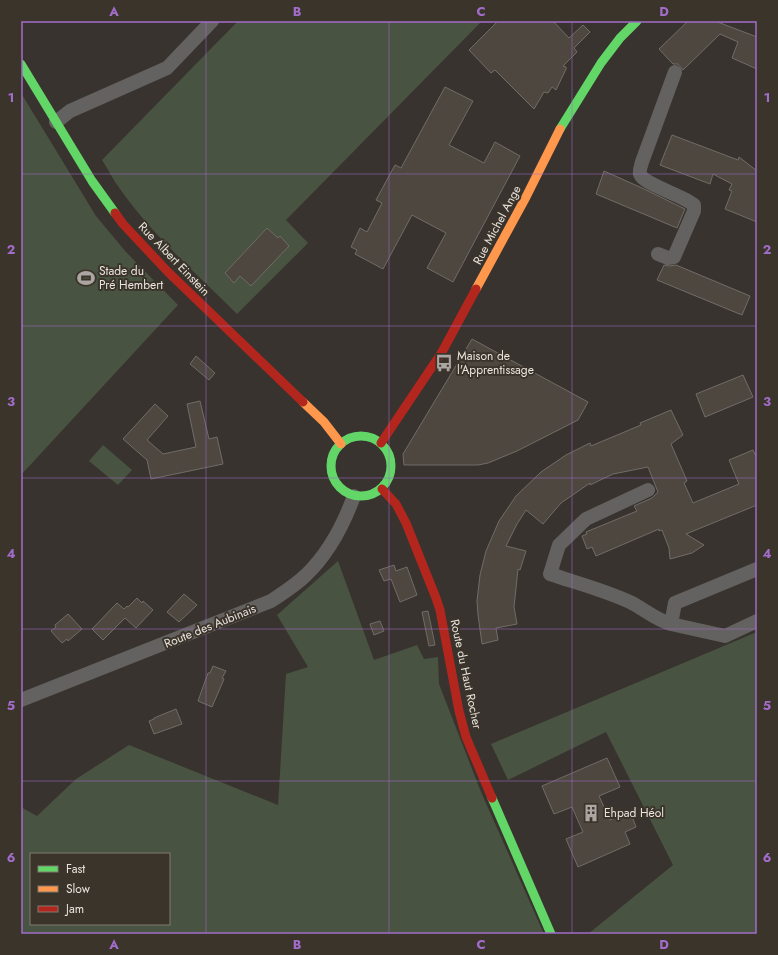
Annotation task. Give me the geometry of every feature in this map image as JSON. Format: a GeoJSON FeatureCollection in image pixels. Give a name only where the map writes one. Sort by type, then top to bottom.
{"type":"FeatureCollection","features":[{"type":"Feature","properties":{"kind":"street"},"geometry":{"type":"LineString","coordinates":[[56,122],[70,111],[167,68],[212,21]]}},
{"type":"Feature","properties":{"kind":"street","name":"Rue Michel Ange"},"geometry":{"type":"LineString","coordinates":[[381,443],[442,352],[526,197],[565,120],[601,63],[620,38],[637,21]]}},
{"type":"Feature","properties":{"kind":"street","name":"Rue Albert Einstein"},"geometry":{"type":"LineString","coordinates":[[21,64],[105,199],[124,224],[144,247],[257,359],[320,418],[341,444]]}},
{"type":"Feature","properties":{"kind":"street"},"geometry":{"type":"LineString","coordinates":[[658,254],[668,258],[674,257],[694,211],[694,205],[692,203],[650,183],[642,178],[640,173],[642,162],[675,72]]}},
{"type":"Feature","properties":{"kind":"street"},"geometry":{"type":"LineString","coordinates":[[356,436],[367,437],[381,443],[389,455],[391,462],[391,472],[389,478],[382,489],[374,494],[366,496],[354,496],[344,492],[334,479],[331,471],[332,456],[341,444],[347,439],[356,436]]}},
{"type":"Feature","properties":{"kind":"street","name":"Route du Haut Rocher"},"geometry":{"type":"LineString","coordinates":[[382,489],[396,504],[406,523],[436,598],[440,610],[459,711],[466,737],[551,934]]}},
{"type":"Feature","properties":{"kind":"street"},"geometry":{"type":"LineString","coordinates":[[648,490],[586,519],[559,545],[550,574],[600,590],[624,600],[663,622],[671,624],[725,636],[757,621]]}},
{"type":"Feature","properties":{"kind":"street","name":"Route des Aubinais"},"geometry":{"type":"LineString","coordinates":[[21,700],[271,601],[306,576],[323,555],[337,537],[354,496]]}},
{"type":"Feature","properties":{"kind":"street"},"geometry":{"type":"LineString","coordinates":[[671,624],[675,603],[757,569]]}},
{"type":"Feature","properties":{"kind":"green space"},"geometry":{"type":"Polygon","coordinates":[[[238,21],[482,21],[286,220],[308,243],[237,314],[161,239],[117,186],[102,160],[238,21]]]}},
{"type":"Feature","properties":{"kind":"green space","name":"Stade du Pré Hembert"},"geometry":{"type":"Polygon","coordinates":[[[21,93],[96,216],[126,252],[178,305],[21,475],[21,93]]]}},
{"type":"Feature","properties":{"kind":"green space"},"geometry":{"type":"Polygon","coordinates":[[[103,445],[132,470],[118,485],[89,461],[103,445]]]}},
{"type":"Feature","properties":{"kind":"green space"},"geometry":{"type":"Polygon","coordinates":[[[338,561],[374,660],[417,645],[424,659],[438,657],[439,684],[481,792],[544,934],[21,934],[21,807],[37,816],[76,779],[129,745],[278,805],[286,674],[308,667],[277,615],[338,561]]]}},
{"type":"Feature","properties":{"kind":"green space"},"geometry":{"type":"Polygon","coordinates":[[[757,632],[757,934],[588,934],[673,865],[606,732],[508,780],[491,744],[757,632]]]}},
{"type":"Feature","properties":{"kind":"building"},"geometry":{"type":"Polygon","coordinates":[[[498,21],[553,21],[569,38],[583,25],[590,32],[574,48],[577,52],[563,66],[566,67],[566,69],[556,90],[552,87],[548,93],[544,92],[534,109],[495,70],[491,73],[469,50],[498,21]]]}},
{"type":"Feature","properties":{"kind":"building"},"geometry":{"type":"Polygon","coordinates":[[[688,21],[715,21],[757,37],[757,69],[732,58],[738,42],[720,34],[683,70],[678,64],[673,64],[659,49],[688,21]]]}},
{"type":"Feature","properties":{"kind":"building"},"geometry":{"type":"Polygon","coordinates":[[[445,87],[473,101],[449,145],[484,163],[495,142],[520,156],[453,282],[427,268],[446,233],[412,215],[383,269],[355,254],[357,250],[351,247],[360,228],[367,232],[382,203],[376,200],[395,165],[401,168],[445,87]]]}},
{"type":"Feature","properties":{"kind":"building"},"geometry":{"type":"Polygon","coordinates":[[[672,135],[738,160],[739,157],[757,171],[757,222],[725,209],[732,191],[729,190],[732,184],[713,174],[710,184],[660,165],[672,135]]]}},
{"type":"Feature","properties":{"kind":"building"},"geometry":{"type":"Polygon","coordinates":[[[604,171],[685,209],[677,228],[596,194],[604,171]]]}},
{"type":"Feature","properties":{"kind":"building"},"geometry":{"type":"Polygon","coordinates":[[[267,228],[278,238],[280,236],[289,246],[251,286],[240,276],[234,283],[225,273],[267,228]]]}},
{"type":"Feature","properties":{"kind":"building"},"geometry":{"type":"Polygon","coordinates":[[[664,265],[676,265],[750,296],[742,315],[657,280],[664,265]]]}},
{"type":"Feature","properties":{"kind":"building"},"geometry":{"type":"Polygon","coordinates":[[[472,339],[588,402],[578,420],[517,451],[488,463],[478,465],[404,465],[403,454],[472,339]]]}},
{"type":"Feature","properties":{"kind":"building"},"geometry":{"type":"Polygon","coordinates":[[[196,356],[215,373],[209,380],[190,364],[196,356]]]}},
{"type":"Feature","properties":{"kind":"building"},"geometry":{"type":"Polygon","coordinates":[[[743,375],[753,397],[705,417],[696,394],[743,375]]]}},
{"type":"Feature","properties":{"kind":"building"},"geometry":{"type":"Polygon","coordinates":[[[200,401],[209,439],[217,437],[223,464],[151,479],[147,460],[123,439],[155,404],[168,416],[147,440],[163,454],[196,447],[187,404],[200,401]]]}},
{"type":"Feature","properties":{"kind":"building"},"geometry":{"type":"Polygon","coordinates":[[[671,410],[683,435],[671,444],[687,481],[684,483],[693,503],[739,484],[729,460],[753,450],[757,458],[757,505],[686,534],[704,545],[692,553],[670,559],[669,548],[662,530],[659,531],[659,529],[596,556],[592,547],[587,549],[582,536],[587,534],[586,532],[637,511],[634,506],[652,498],[658,492],[648,467],[613,474],[590,485],[590,483],[561,503],[543,524],[526,510],[506,546],[526,551],[520,570],[518,569],[514,607],[517,624],[496,628],[498,640],[482,644],[477,601],[480,575],[486,551],[499,521],[516,496],[541,472],[566,455],[590,443],[591,446],[641,425],[640,423],[671,410]]]}},
{"type":"Feature","properties":{"kind":"building"},"geometry":{"type":"Polygon","coordinates":[[[394,565],[396,571],[407,567],[417,595],[400,602],[391,579],[384,581],[379,570],[394,565]]]}},
{"type":"Feature","properties":{"kind":"building"},"geometry":{"type":"Polygon","coordinates":[[[184,594],[197,605],[179,622],[167,612],[184,594]]]}},
{"type":"Feature","properties":{"kind":"building"},"geometry":{"type":"Polygon","coordinates":[[[137,598],[153,610],[136,628],[125,618],[103,640],[92,629],[117,603],[124,609],[137,598]]]}},
{"type":"Feature","properties":{"kind":"building"},"geometry":{"type":"Polygon","coordinates":[[[428,611],[435,645],[429,646],[422,612],[428,611]]]}},
{"type":"Feature","properties":{"kind":"building"},"geometry":{"type":"Polygon","coordinates":[[[68,614],[82,629],[68,641],[67,639],[62,643],[51,631],[56,627],[55,625],[68,614]]]}},
{"type":"Feature","properties":{"kind":"building"},"geometry":{"type":"Polygon","coordinates":[[[380,621],[384,631],[374,635],[370,624],[380,621]]]}},
{"type":"Feature","properties":{"kind":"building"},"geometry":{"type":"Polygon","coordinates":[[[213,666],[226,671],[212,707],[198,701],[208,673],[210,673],[213,666]]]}},
{"type":"Feature","properties":{"kind":"building"},"geometry":{"type":"Polygon","coordinates":[[[176,709],[182,724],[154,734],[149,721],[176,709]]]}},
{"type":"Feature","properties":{"kind":"building","name":"Ehpad Héol"},"geometry":{"type":"Polygon","coordinates":[[[607,758],[620,787],[599,796],[610,820],[630,811],[636,827],[625,832],[630,844],[578,867],[566,839],[583,832],[572,807],[554,814],[542,786],[607,758]]]}},
{"type":"Feature","properties":{"kind":"traffic: fast"},"geometry":{"type":"LineString","coordinates":[[560,129],[601,63],[620,38],[637,21]]}},
{"type":"Feature","properties":{"kind":"traffic: fast"},"geometry":{"type":"LineString","coordinates":[[21,64],[92,181],[115,213]]}},
{"type":"Feature","properties":{"kind":"traffic: fast"},"geometry":{"type":"LineString","coordinates":[[355,436],[367,436],[378,441],[386,449],[391,460],[391,466],[389,478],[378,491],[367,496],[355,496],[344,491],[336,483],[331,472],[331,460],[336,449],[344,441],[355,436]]}},
{"type":"Feature","properties":{"kind":"traffic: fast"},"geometry":{"type":"LineString","coordinates":[[492,798],[551,934]]}},
{"type":"Feature","properties":{"kind":"traffic: slow"},"geometry":{"type":"LineString","coordinates":[[476,289],[526,197],[560,129]]}},
{"type":"Feature","properties":{"kind":"traffic: slow"},"geometry":{"type":"LineString","coordinates":[[303,402],[324,422],[341,444]]}},
{"type":"Feature","properties":{"kind":"traffic: jam"},"geometry":{"type":"LineString","coordinates":[[115,213],[123,224],[168,272],[303,402]]}},
{"type":"Feature","properties":{"kind":"traffic: jam"},"geometry":{"type":"LineString","coordinates":[[381,443],[442,352],[476,289]]}},
{"type":"Feature","properties":{"kind":"traffic: jam"},"geometry":{"type":"LineString","coordinates":[[382,489],[396,504],[406,523],[436,598],[440,610],[459,711],[466,737],[492,798]]}},
{"type":"Feature","properties":{"kind":"place","name":"Stade du Pré Hembert"},"geometry":{"type":"Point","coordinates":[86,278]}},
{"type":"Feature","properties":{"kind":"place","name":"Maison de l'Apprentissage"},"geometry":{"type":"Point","coordinates":[444,363]}},
{"type":"Feature","properties":{"kind":"place","name":"Ehpad Héol"},"geometry":{"type":"Point","coordinates":[591,813]}}]}
